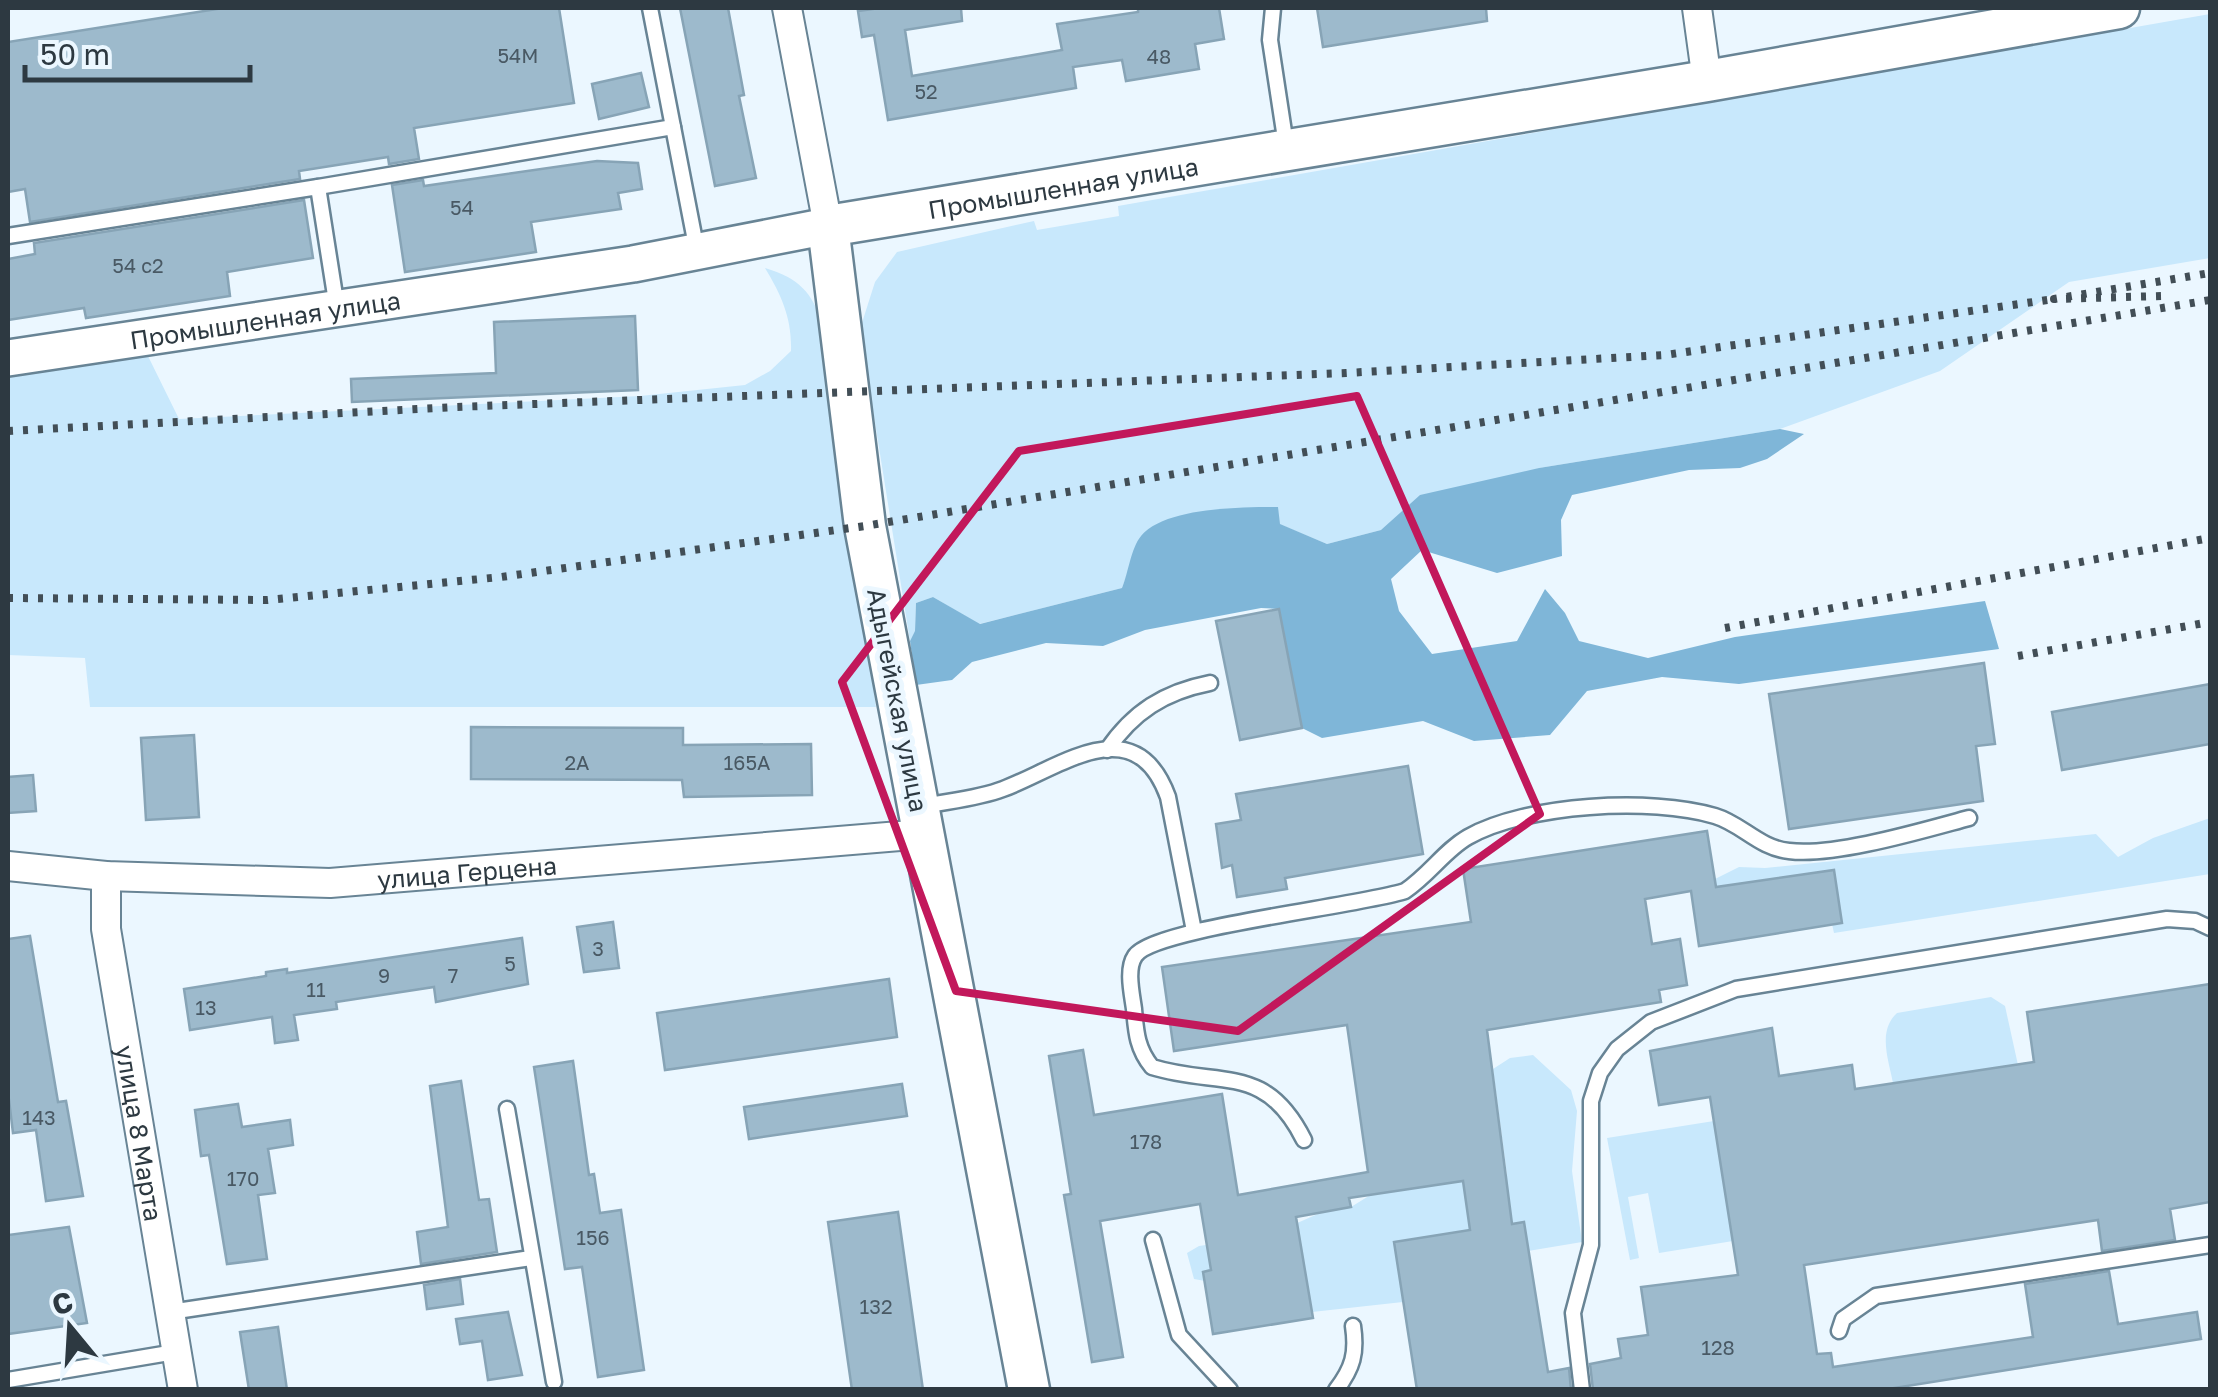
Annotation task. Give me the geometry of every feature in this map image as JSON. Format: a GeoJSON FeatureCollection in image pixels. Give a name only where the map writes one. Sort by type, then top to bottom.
{"type":"FeatureCollection","features":[{"type":"Feature","properties":{"kind":"main road","name":"Промышленная улица"},"geometry":{"type":"LineString","coordinates":[[828,226],[1707,81],[2119,8]]}},
{"type":"Feature","properties":{"kind":"main road","name":"Адыгейская улица"},"geometry":{"type":"LineString","coordinates":[[828,226],[865,526],[1029,1390]]}},
{"type":"Feature","properties":{"kind":"street","name":"Адыгейская улица"},"geometry":{"type":"LineString","coordinates":[[787,8],[828,226]]}},
{"type":"Feature","properties":{"kind":"street"},"geometry":{"type":"LineString","coordinates":[[1696,8],[1707,81]]}},
{"type":"Feature","properties":{"kind":"street","name":"Промышленная улица"},"geometry":{"type":"LineString","coordinates":[[8,358],[697,252],[828,226]]}},
{"type":"Feature","properties":{"kind":"street","name":"улица Герцена"},"geometry":{"type":"LineString","coordinates":[[8,866],[106,876],[330,883],[921,821]]}},
{"type":"Feature","properties":{"kind":"street","name":"улица 8 Марта"},"geometry":{"type":"LineString","coordinates":[[106,876],[106,928],[183,1390]]}},
{"type":"Feature","properties":{"kind":"lane"},"geometry":{"type":"LineString","coordinates":[[650,8],[697,252]]}},
{"type":"Feature","properties":{"kind":"lane"},"geometry":{"type":"LineString","coordinates":[[1273,8],[1270,40],[1286,148]]}},
{"type":"Feature","properties":{"kind":"lane"},"geometry":{"type":"LineString","coordinates":[[8,236],[673,127]]}},
{"type":"Feature","properties":{"kind":"lane"},"geometry":{"type":"LineString","coordinates":[[318,186],[337,308]]}},
{"type":"Feature","properties":{"kind":"lane"},"geometry":{"type":"LineString","coordinates":[[1107,750],[1124,725],[1154,701],[1180,688],[1210,683]]}},
{"type":"Feature","properties":{"kind":"lane"},"geometry":{"type":"LineString","coordinates":[[921,821],[997,792],[1072,755],[1107,750],[1134,756],[1162,780],[1194,931]]}},
{"type":"Feature","properties":{"kind":"lane"},"geometry":{"type":"LineString","coordinates":[[1304,1140],[1293,1118],[1253,1083],[1152,1067],[1141,1053],[1131,970],[1135,955],[1147,946],[1194,931],[1405,891],[1431,874],[1464,838],[1491,825],[1536,816],[1610,807],[1680,808],[1719,817],[1763,845],[1792,852],[1922,831],[1969,818]]}},
{"type":"Feature","properties":{"kind":"lane"},"geometry":{"type":"LineString","coordinates":[[1582,1390],[1572,1313],[1591,1245],[1591,1101],[1600,1074],[1617,1049],[1651,1022],[1736,990],[1813,974],[2168,919],[2196,921],[2210,928]]}},
{"type":"Feature","properties":{"kind":"lane"},"geometry":{"type":"LineString","coordinates":[[508,1109],[554,1382]]}},
{"type":"Feature","properties":{"kind":"lane"},"geometry":{"type":"LineString","coordinates":[[1153,1240],[1179,1335],[1230,1390]]}},
{"type":"Feature","properties":{"kind":"lane"},"geometry":{"type":"LineString","coordinates":[[1839,1330],[1855,1308],[1876,1296],[2210,1245]]}},
{"type":"Feature","properties":{"kind":"lane"},"geometry":{"type":"LineString","coordinates":[[170,1312],[531,1258]]}},
{"type":"Feature","properties":{"kind":"lane"},"geometry":{"type":"LineString","coordinates":[[1336,1390],[1348,1375],[1357,1350],[1353,1326]]}},
{"type":"Feature","properties":{"kind":"lane"},"geometry":{"type":"LineString","coordinates":[[8,1380],[176,1352]]}},
{"type":"Feature","properties":{"kind":"highlighted area"},"geometry":{"type":"Polygon","coordinates":[[[1357,396],[1540,814],[1238,1031],[956,991],[842,682],[1019,451],[1357,396]]]}},
{"type":"Feature","properties":{"kind":"shaded area"},"geometry":{"type":"Polygon","coordinates":[[[2210,14],[2210,258],[2069,282],[1940,371],[1780,429],[1539,468],[1381,530],[1327,544],[1279,524],[1277,507],[1141,536],[1122,588],[979,624],[933,597],[916,603],[915,632],[910,641],[860,329],[875,282],[897,252],[1034,221],[1037,230],[1119,216],[1118,206],[2210,14]]]}},
{"type":"Feature","properties":{"kind":"shaded area"},"geometry":{"type":"Polygon","coordinates":[[[765,268],[787,276],[803,288],[823,325],[876,707],[90,707],[85,658],[8,655],[8,370],[146,352],[179,419],[640,396],[745,385],[770,371],[791,351],[785,308],[765,268]]]}},
{"type":"Feature","properties":{"kind":"shaded area"},"geometry":{"type":"Polygon","coordinates":[[[1780,429],[1804,434],[1767,459],[1740,468],[1689,470],[1572,495],[1561,520],[1562,556],[1497,573],[1422,550],[1391,579],[1399,611],[1432,654],[1517,641],[1545,589],[1565,613],[1579,641],[1648,658],[1735,637],[1985,601],[1999,649],[1739,684],[1662,677],[1587,691],[1550,735],[1474,741],[1423,721],[1322,738],[1302,728],[1279,609],[1261,608],[1145,630],[1103,646],[1046,643],[972,662],[952,680],[916,685],[910,641],[915,631],[916,603],[933,597],[980,624],[1122,588],[1141,536],[1168,519],[1205,511],[1278,507],[1280,524],[1327,544],[1381,530],[1420,495],[1539,468],[1780,429]]]}},
{"type":"Feature","properties":{"kind":"shaded area"},"geometry":{"type":"Polygon","coordinates":[[[2210,818],[2210,874],[1834,933],[1832,924],[1842,922],[1834,870],[1777,933],[1764,936],[1756,882],[1716,887],[1715,879],[1739,867],[1765,868],[2096,834],[2118,857],[2153,838],[2210,818]]]}},
{"type":"Feature","properties":{"kind":"shaded area"},"geometry":{"type":"Polygon","coordinates":[[[1991,997],[2005,1006],[2018,1065],[1893,1083],[1886,1037],[1897,1013],[1991,997]]]}},
{"type":"Feature","properties":{"kind":"shaded area"},"geometry":{"type":"Polygon","coordinates":[[[1533,1055],[1571,1090],[1577,1111],[1572,1171],[1582,1242],[1528,1251],[1512,1224],[1468,1213],[1470,1230],[1394,1242],[1403,1302],[1312,1312],[1302,1256],[1204,1271],[1205,1281],[1194,1279],[1187,1253],[1199,1246],[1268,1236],[1320,1213],[1351,1207],[1372,1194],[1507,1175],[1493,1069],[1510,1058],[1533,1055]]]}},
{"type":"Feature","properties":{"kind":"shaded area"},"geometry":{"type":"Polygon","coordinates":[[[1714,1121],[1733,1241],[1659,1253],[1648,1193],[1628,1197],[1639,1258],[1630,1260],[1607,1138],[1714,1121]]]}},
{"type":"Feature","properties":{"kind":"building"},"geometry":{"type":"Polygon","coordinates":[[[223,8],[559,8],[574,103],[414,128],[419,159],[389,164],[388,157],[299,171],[300,179],[30,222],[25,189],[8,192],[8,42],[223,8]]]}},
{"type":"Feature","properties":{"kind":"building"},"geometry":{"type":"Polygon","coordinates":[[[680,8],[728,8],[744,95],[739,96],[756,178],[715,186],[680,8]]]}},
{"type":"Feature","properties":{"kind":"building"},"geometry":{"type":"Polygon","coordinates":[[[961,8],[962,21],[905,30],[912,76],[1062,50],[1057,24],[1138,12],[1138,8],[1219,8],[1224,39],[1195,44],[1199,69],[1126,81],[1122,60],[1073,67],[1076,88],[888,120],[874,35],[862,37],[858,11],[961,8]]]}},
{"type":"Feature","properties":{"kind":"building"},"geometry":{"type":"Polygon","coordinates":[[[1317,8],[1486,8],[1487,21],[1323,47],[1317,8]]]}},
{"type":"Feature","properties":{"kind":"building"},"geometry":{"type":"Polygon","coordinates":[[[641,73],[649,107],[599,119],[592,84],[641,73]]]}},
{"type":"Feature","properties":{"kind":"building"},"geometry":{"type":"Polygon","coordinates":[[[597,161],[638,163],[642,189],[618,193],[621,209],[531,222],[536,252],[405,272],[392,185],[423,180],[424,186],[597,161]]]}},
{"type":"Feature","properties":{"kind":"building"},"geometry":{"type":"Polygon","coordinates":[[[304,200],[313,258],[227,272],[230,296],[86,318],[84,308],[8,320],[8,259],[35,254],[34,243],[304,200]]]}},
{"type":"Feature","properties":{"kind":"building"},"geometry":{"type":"Polygon","coordinates":[[[635,316],[638,390],[352,402],[351,379],[496,373],[494,322],[635,316]]]}},
{"type":"Feature","properties":{"kind":"building"},"geometry":{"type":"Polygon","coordinates":[[[1279,609],[1302,728],[1240,740],[1216,621],[1279,609]]]}},
{"type":"Feature","properties":{"kind":"building"},"geometry":{"type":"Polygon","coordinates":[[[1984,663],[1995,744],[1976,746],[1983,801],[1789,829],[1769,694],[1984,663]]]}},
{"type":"Feature","properties":{"kind":"building"},"geometry":{"type":"Polygon","coordinates":[[[2210,684],[2210,744],[2062,770],[2052,712],[2210,684]]]}},
{"type":"Feature","properties":{"kind":"building"},"geometry":{"type":"Polygon","coordinates":[[[471,727],[683,728],[683,745],[811,744],[812,795],[684,797],[682,780],[471,779],[471,727]]]}},
{"type":"Feature","properties":{"kind":"building"},"geometry":{"type":"Polygon","coordinates":[[[194,735],[199,817],[146,820],[141,738],[194,735]]]}},
{"type":"Feature","properties":{"kind":"building"},"geometry":{"type":"Polygon","coordinates":[[[1408,766],[1423,854],[1285,878],[1287,889],[1237,897],[1232,865],[1222,868],[1216,824],[1241,820],[1236,794],[1408,766]]]}},
{"type":"Feature","properties":{"kind":"building"},"geometry":{"type":"Polygon","coordinates":[[[33,775],[36,811],[8,813],[8,777],[33,775]]]}},
{"type":"Feature","properties":{"kind":"building"},"geometry":{"type":"Polygon","coordinates":[[[1707,831],[1716,887],[1834,870],[1842,923],[1699,946],[1691,891],[1645,899],[1652,944],[1680,939],[1687,985],[1659,990],[1661,1002],[1487,1030],[1512,1224],[1524,1222],[1548,1372],[1569,1368],[1571,1390],[1417,1390],[1394,1242],[1470,1230],[1463,1181],[1349,1198],[1351,1207],[1296,1217],[1313,1318],[1213,1334],[1203,1272],[1211,1270],[1200,1204],[1100,1221],[1123,1357],[1092,1362],[1064,1195],[1071,1194],[1049,1056],[1083,1050],[1094,1115],[1222,1094],[1238,1195],[1368,1172],[1347,1025],[1174,1051],[1162,967],[1471,922],[1463,869],[1707,831]]]}},
{"type":"Feature","properties":{"kind":"building"},"geometry":{"type":"Polygon","coordinates":[[[613,922],[619,968],[584,972],[577,927],[613,922]]]}},
{"type":"Feature","properties":{"kind":"building"},"geometry":{"type":"Polygon","coordinates":[[[30,936],[58,1102],[66,1101],[83,1196],[46,1201],[36,1130],[13,1133],[8,1092],[8,939],[30,936]]]}},
{"type":"Feature","properties":{"kind":"building"},"geometry":{"type":"Polygon","coordinates":[[[522,938],[528,984],[436,1002],[434,987],[336,1002],[337,1009],[294,1015],[298,1040],[275,1043],[272,1017],[190,1030],[184,989],[266,976],[266,972],[287,969],[287,973],[522,938]]]}},
{"type":"Feature","properties":{"kind":"building"},"geometry":{"type":"Polygon","coordinates":[[[889,979],[897,1037],[665,1070],[657,1013],[889,979]]]}},
{"type":"Feature","properties":{"kind":"building"},"geometry":{"type":"Polygon","coordinates":[[[2210,984],[2210,1202],[2170,1209],[2175,1240],[2102,1251],[2098,1220],[1804,1265],[1817,1354],[1831,1353],[1833,1367],[2033,1337],[2025,1284],[2109,1271],[2118,1324],[2197,1312],[2201,1339],[1882,1390],[1593,1390],[1590,1364],[1621,1358],[1618,1339],[1648,1335],[1641,1287],[1738,1275],[1710,1097],[1659,1105],[1650,1051],[1772,1028],[1779,1076],[1852,1065],[1855,1089],[2034,1062],[2027,1012],[2210,984]]]}},
{"type":"Feature","properties":{"kind":"building"},"geometry":{"type":"Polygon","coordinates":[[[573,1061],[589,1175],[594,1174],[600,1213],[621,1210],[644,1370],[598,1377],[582,1267],[565,1269],[534,1067],[573,1061]]]}},
{"type":"Feature","properties":{"kind":"building"},"geometry":{"type":"Polygon","coordinates":[[[461,1081],[479,1200],[489,1199],[497,1252],[421,1264],[417,1232],[448,1227],[430,1086],[461,1081]]]}},
{"type":"Feature","properties":{"kind":"building"},"geometry":{"type":"Polygon","coordinates":[[[902,1084],[907,1116],[749,1139],[744,1107],[902,1084]]]}},
{"type":"Feature","properties":{"kind":"building"},"geometry":{"type":"Polygon","coordinates":[[[238,1104],[242,1127],[290,1120],[293,1145],[268,1149],[275,1193],[258,1195],[267,1259],[227,1264],[209,1155],[201,1156],[195,1110],[238,1104]]]}},
{"type":"Feature","properties":{"kind":"building"},"geometry":{"type":"Polygon","coordinates":[[[898,1212],[923,1390],[852,1390],[828,1222],[898,1212]]]}},
{"type":"Feature","properties":{"kind":"building"},"geometry":{"type":"Polygon","coordinates":[[[69,1227],[87,1323],[8,1334],[8,1235],[69,1227]]]}},
{"type":"Feature","properties":{"kind":"building"},"geometry":{"type":"Polygon","coordinates":[[[460,1279],[463,1304],[427,1309],[424,1285],[460,1279]]]}},
{"type":"Feature","properties":{"kind":"building"},"geometry":{"type":"Polygon","coordinates":[[[508,1312],[522,1375],[488,1380],[482,1341],[460,1344],[456,1319],[508,1312]]]}},
{"type":"Feature","properties":{"kind":"building"},"geometry":{"type":"Polygon","coordinates":[[[278,1327],[287,1390],[249,1390],[240,1332],[278,1327]]]}},
{"type":"Feature","properties":{"kind":"railway"},"geometry":{"type":"LineString","coordinates":[[2161,296],[2054,299],[2210,273]]}},
{"type":"Feature","properties":{"kind":"railway"},"geometry":{"type":"LineString","coordinates":[[8,431],[456,407],[1346,373],[1665,355],[2054,299]]}},
{"type":"Feature","properties":{"kind":"railway"},"geometry":{"type":"LineString","coordinates":[[8,598],[267,600],[501,577],[865,526],[2210,300]]}},
{"type":"Feature","properties":{"kind":"railway"},"geometry":{"type":"LineString","coordinates":[[1725,628],[2210,538]]}},
{"type":"Feature","properties":{"kind":"railway"},"geometry":{"type":"LineString","coordinates":[[2018,656],[2210,622]]}}]}
